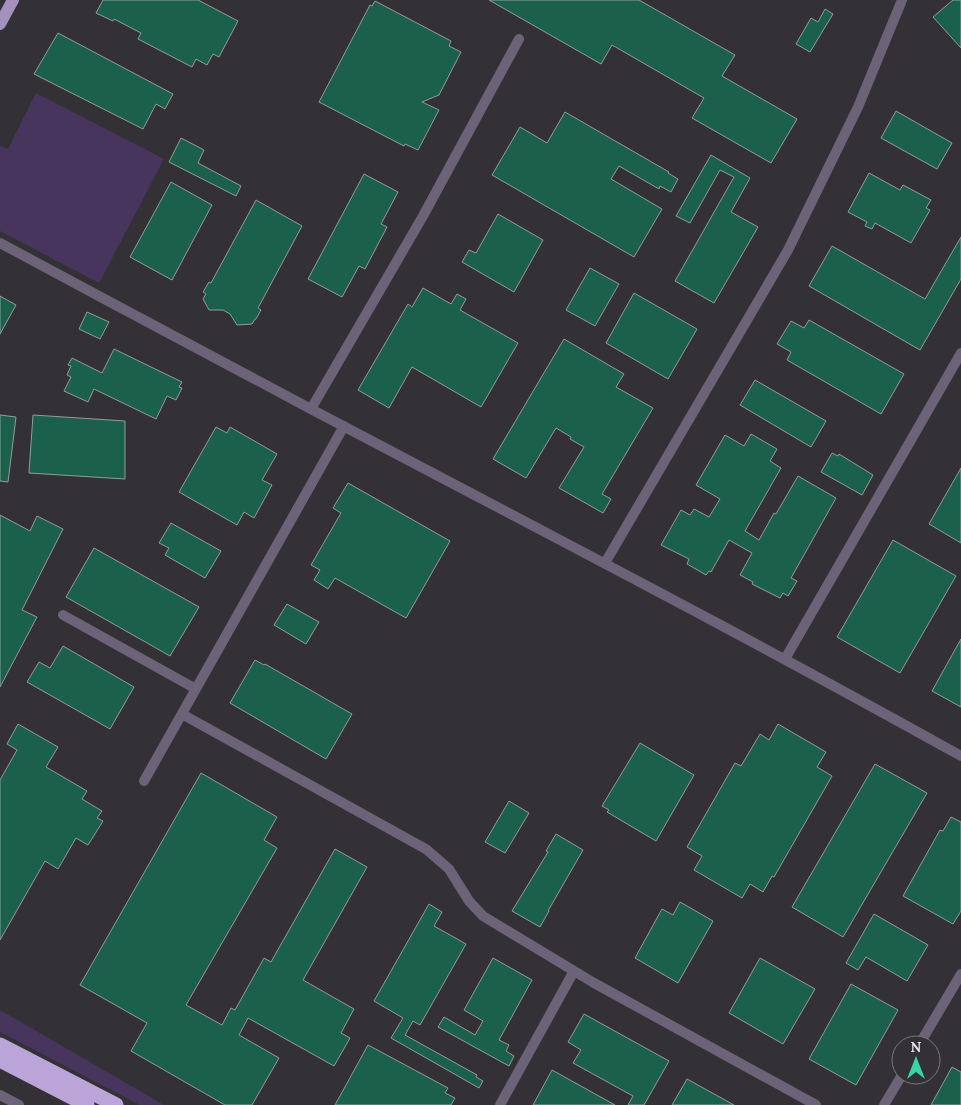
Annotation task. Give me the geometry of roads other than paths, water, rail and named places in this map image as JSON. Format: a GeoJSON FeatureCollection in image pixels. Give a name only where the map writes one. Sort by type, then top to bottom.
{"type":"FeatureCollection","features":[{"type":"Feature","properties":{"kind":"highway"},"geometry":{"type":"LineString","coordinates":[[0,1045],[116,1105]]}},
{"type":"Feature","properties":{"kind":"highway"},"geometry":{"type":"LineString","coordinates":[[0,1060],[87,1105]]}},
{"type":"Feature","properties":{"kind":"main road"},"geometry":{"type":"LineString","coordinates":[[0,24],[13,0]]}},
{"type":"Feature","properties":{"kind":"street"},"geometry":{"type":"LineString","coordinates":[[605,563],[788,250],[858,107],[902,0]]}},
{"type":"Feature","properties":{"kind":"street"},"geometry":{"type":"LineString","coordinates":[[311,409],[423,216],[519,39]]}},
{"type":"Feature","properties":{"kind":"street"},"geometry":{"type":"LineString","coordinates":[[0,244],[605,563],[961,756]]}},
{"type":"Feature","properties":{"kind":"street"},"geometry":{"type":"LineString","coordinates":[[785,659],[961,353]]}},
{"type":"Feature","properties":{"kind":"street"},"geometry":{"type":"LineString","coordinates":[[144,781],[344,426]]}},
{"type":"Feature","properties":{"kind":"street"},"geometry":{"type":"LineString","coordinates":[[63,615],[196,689]]}},
{"type":"Feature","properties":{"kind":"street"},"geometry":{"type":"LineString","coordinates":[[182,714],[426,848],[449,869],[469,901],[483,916],[574,971],[816,1105]]}},
{"type":"Feature","properties":{"kind":"street"},"geometry":{"type":"LineString","coordinates":[[500,1105],[574,971]]}},
{"type":"Feature","properties":{"kind":"street"},"geometry":{"type":"LineString","coordinates":[[925,1035],[961,974]]}},
{"type":"Feature","properties":{"kind":"street"},"geometry":{"type":"LineString","coordinates":[[884,1105],[896,1085]]}},
{"type":"Feature","properties":{"kind":"street"},"geometry":{"type":"LineString","coordinates":[[0,1095],[19,1105]]}}]}
